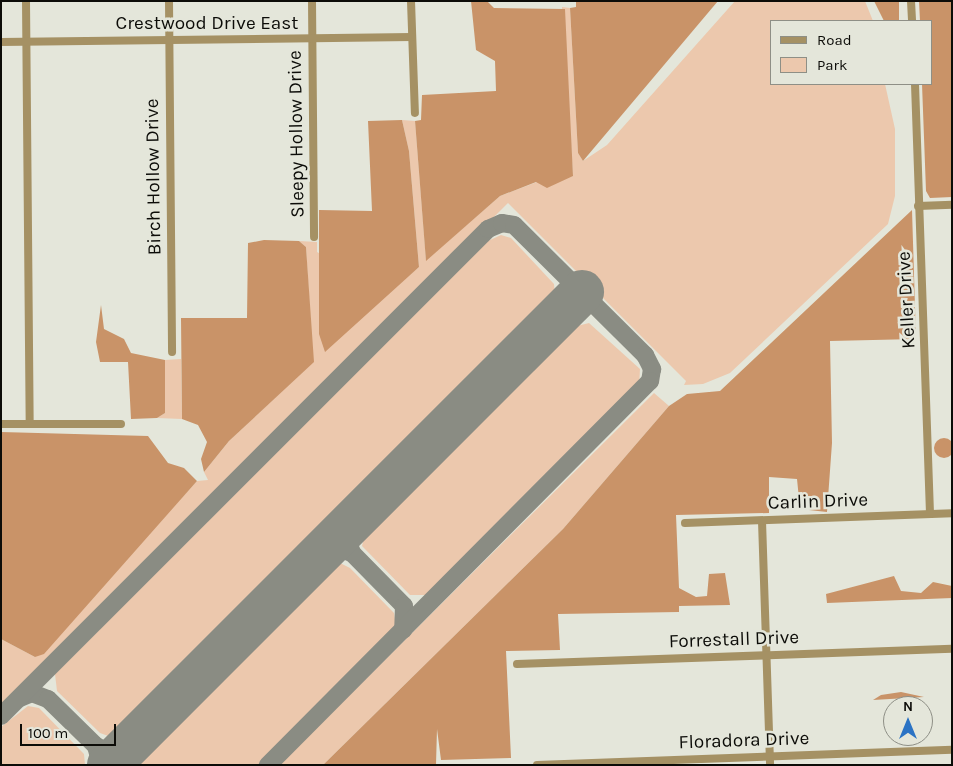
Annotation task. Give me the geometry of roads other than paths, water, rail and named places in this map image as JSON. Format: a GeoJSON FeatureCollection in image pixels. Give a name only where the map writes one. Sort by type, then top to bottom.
{"type":"FeatureCollection","features":[{"type":"Feature","properties":{"kind":"street"},"geometry":{"type":"LineString","coordinates":[[26,1],[28,42],[30,424]]}},
{"type":"Feature","properties":{"kind":"street","name":"Birch Hollow Drive"},"geometry":{"type":"LineString","coordinates":[[169,1],[172,352]]}},
{"type":"Feature","properties":{"kind":"street","name":"Sleepy Hollow Drive"},"geometry":{"type":"LineString","coordinates":[[312,1],[314,237]]}},
{"type":"Feature","properties":{"kind":"street"},"geometry":{"type":"LineString","coordinates":[[411,1],[415,113]]}},
{"type":"Feature","properties":{"kind":"street"},"geometry":{"type":"LineString","coordinates":[[912,1],[912,20]]}},
{"type":"Feature","properties":{"kind":"street","name":"Crestwood Drive East"},"geometry":{"type":"LineString","coordinates":[[1,42],[412,37]]}},
{"type":"Feature","properties":{"kind":"street","name":"Keller Drive"},"geometry":{"type":"LineString","coordinates":[[914,85],[930,514]]}},
{"type":"Feature","properties":{"kind":"street"},"geometry":{"type":"LineString","coordinates":[[918,206],[952,205]]}},
{"type":"Feature","properties":{"kind":"street"},"geometry":{"type":"LineString","coordinates":[[1,424],[121,424]]}},
{"type":"Feature","properties":{"kind":"street","name":"Carlin Drive"},"geometry":{"type":"LineString","coordinates":[[685,523],[952,513]]}},
{"type":"Feature","properties":{"kind":"street"},"geometry":{"type":"LineString","coordinates":[[762,521],[770,761]]}},
{"type":"Feature","properties":{"kind":"street","name":"Forrestall Drive"},"geometry":{"type":"LineString","coordinates":[[517,664],[952,649]]}},
{"type":"Feature","properties":{"kind":"street","name":"Floradora Drive"},"geometry":{"type":"LineString","coordinates":[[537,765],[770,761],[952,750]]}}]}
